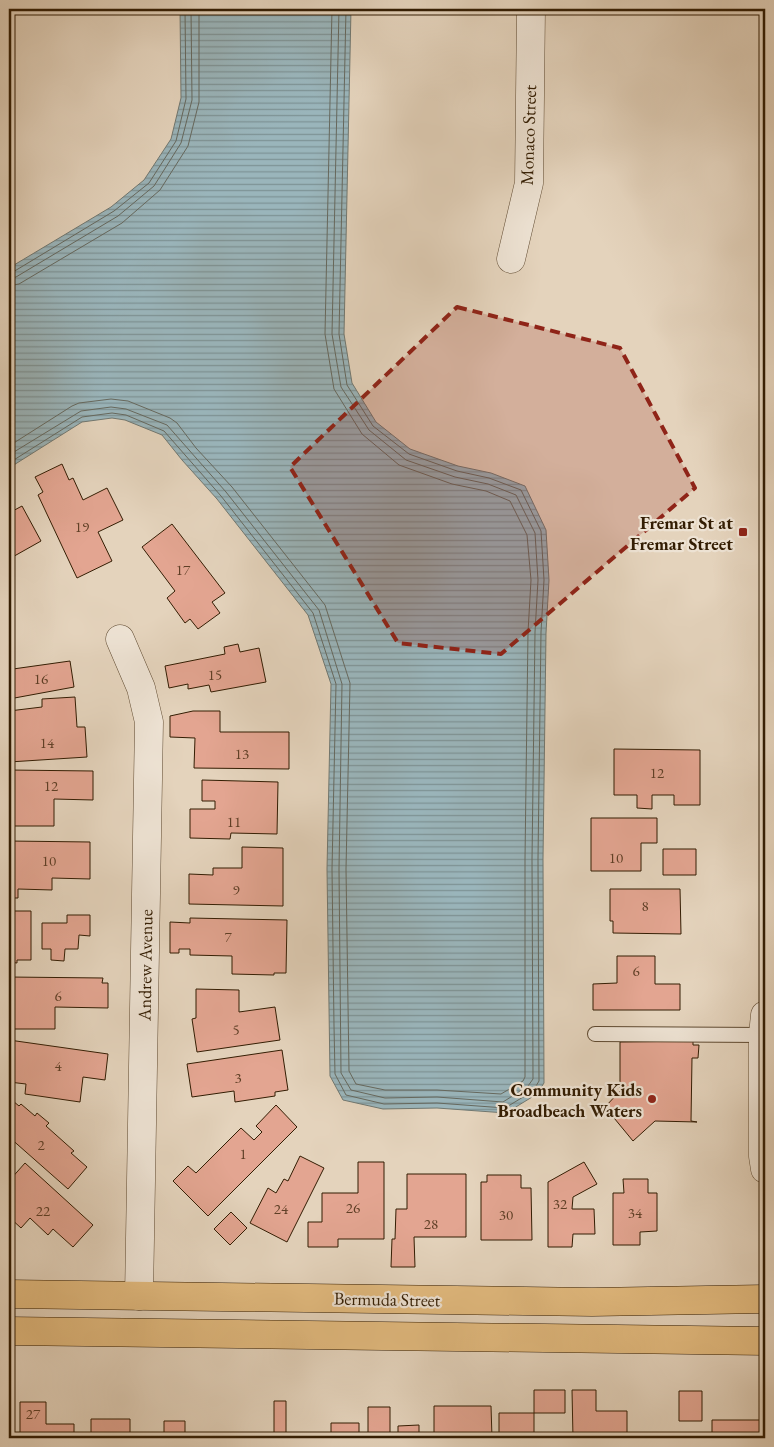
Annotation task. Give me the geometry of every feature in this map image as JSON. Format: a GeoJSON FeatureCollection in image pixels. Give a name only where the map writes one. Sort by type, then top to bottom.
{"type":"FeatureCollection","features":[{"type":"Feature","properties":{"kind":"main road","name":"Bermuda Street"},"geometry":{"type":"LineString","coordinates":[[9,1294],[592,1302],[765,1299]]}},
{"type":"Feature","properties":{"kind":"main road","name":"Bermuda Street"},"geometry":{"type":"LineString","coordinates":[[9,1331],[765,1341]]}},
{"type":"Feature","properties":{"kind":"street","name":"Monaco Street"},"geometry":{"type":"LineString","coordinates":[[511,259],[529,183],[531,9]]}},
{"type":"Feature","properties":{"kind":"street","name":"Andrew Avenue"},"geometry":{"type":"LineString","coordinates":[[120,639],[141,688],[149,722],[139,1296]]}},
{"type":"Feature","properties":{"kind":"street"},"geometry":{"type":"LineString","coordinates":[[764,1025],[763,1156],[765,1168]]}},
{"type":"Feature","properties":{"kind":"lane"},"geometry":{"type":"LineString","coordinates":[[595,1034],[764,1025]]}},
{"type":"Feature","properties":{"kind":"highlighted area"},"geometry":{"type":"Polygon","coordinates":[[[457,307],[620,348],[695,488],[501,654],[398,643],[290,467],[457,307]]]}},
{"type":"Feature","properties":{"kind":"water"},"geometry":{"type":"Polygon","coordinates":[[[180,9],[351,9],[344,334],[352,383],[376,422],[410,449],[458,466],[491,473],[525,486],[546,530],[549,580],[546,633],[543,859],[544,1083],[537,1094],[506,1113],[437,1108],[383,1109],[343,1100],[330,1076],[327,869],[331,684],[308,615],[217,499],[162,435],[125,420],[112,418],[82,422],[9,468],[9,268],[111,207],[144,180],[171,139],[181,98],[180,9]]]}},
{"type":"Feature","properties":{"kind":"building"},"geometry":{"type":"Polygon","coordinates":[[[62,464],[69,480],[73,478],[83,500],[107,488],[123,520],[98,532],[112,561],[77,578],[38,495],[43,492],[35,477],[62,464]]]}},
{"type":"Feature","properties":{"kind":"building"},"geometry":{"type":"Polygon","coordinates":[[[22,506],[41,541],[9,559],[9,513],[22,506]]]}},
{"type":"Feature","properties":{"kind":"building"},"geometry":{"type":"Polygon","coordinates":[[[172,524],[225,593],[212,602],[220,613],[198,629],[190,619],[185,623],[167,598],[175,591],[142,547],[172,524]]]}},
{"type":"Feature","properties":{"kind":"building"},"geometry":{"type":"Polygon","coordinates":[[[9,642],[13,669],[70,661],[74,687],[9,699],[9,642]]]}},
{"type":"Feature","properties":{"kind":"building"},"geometry":{"type":"Polygon","coordinates":[[[238,644],[240,652],[259,648],[266,682],[211,692],[209,685],[188,689],[188,684],[169,688],[165,666],[225,654],[224,647],[238,644]]]}},
{"type":"Feature","properties":{"kind":"building"},"geometry":{"type":"Polygon","coordinates":[[[75,697],[77,727],[85,727],[87,757],[9,762],[9,711],[42,707],[42,699],[75,697]]]}},
{"type":"Feature","properties":{"kind":"building"},"geometry":{"type":"Polygon","coordinates":[[[193,711],[220,711],[220,732],[289,732],[289,769],[194,768],[195,738],[170,737],[170,716],[193,711]]]}},
{"type":"Feature","properties":{"kind":"building"},"geometry":{"type":"Polygon","coordinates":[[[614,749],[700,750],[700,805],[674,805],[674,795],[652,795],[652,809],[637,808],[637,795],[614,795],[614,749]]]}},
{"type":"Feature","properties":{"kind":"building"},"geometry":{"type":"Polygon","coordinates":[[[9,770],[93,771],[93,800],[54,799],[54,826],[9,826],[9,770]]]}},
{"type":"Feature","properties":{"kind":"building"},"geometry":{"type":"Polygon","coordinates":[[[202,780],[278,782],[277,834],[231,833],[230,839],[190,838],[190,809],[215,809],[215,801],[202,801],[202,780]]]}},
{"type":"Feature","properties":{"kind":"building"},"geometry":{"type":"Polygon","coordinates":[[[591,818],[657,818],[657,843],[641,843],[641,871],[591,871],[591,818]]]}},
{"type":"Feature","properties":{"kind":"building"},"geometry":{"type":"Polygon","coordinates":[[[9,841],[90,842],[90,879],[52,878],[52,890],[18,889],[18,898],[9,898],[9,841]]]}},
{"type":"Feature","properties":{"kind":"building"},"geometry":{"type":"Polygon","coordinates":[[[242,847],[283,848],[283,906],[189,904],[189,874],[213,875],[213,868],[242,868],[242,847]]]}},
{"type":"Feature","properties":{"kind":"building"},"geometry":{"type":"Polygon","coordinates":[[[663,849],[696,849],[696,875],[663,875],[663,849]]]}},
{"type":"Feature","properties":{"kind":"building"},"geometry":{"type":"Polygon","coordinates":[[[610,889],[680,889],[681,934],[613,933],[613,921],[610,921],[610,889]]]}},
{"type":"Feature","properties":{"kind":"building"},"geometry":{"type":"Polygon","coordinates":[[[9,911],[31,911],[31,960],[17,960],[17,963],[9,962],[9,911]]]}},
{"type":"Feature","properties":{"kind":"building"},"geometry":{"type":"Polygon","coordinates":[[[67,915],[90,915],[90,936],[79,935],[78,949],[65,949],[64,961],[51,960],[51,949],[42,949],[42,923],[67,923],[67,915]]]}},
{"type":"Feature","properties":{"kind":"building"},"geometry":{"type":"Polygon","coordinates":[[[190,918],[287,920],[286,973],[274,973],[274,975],[232,974],[232,956],[190,955],[190,949],[179,949],[179,953],[170,953],[170,922],[190,923],[190,918]]]}},
{"type":"Feature","properties":{"kind":"building"},"geometry":{"type":"Polygon","coordinates":[[[617,956],[655,956],[655,984],[680,984],[680,1010],[593,1010],[593,984],[617,983],[617,956]]]}},
{"type":"Feature","properties":{"kind":"building"},"geometry":{"type":"Polygon","coordinates":[[[9,977],[103,978],[102,983],[108,983],[108,1008],[55,1007],[55,1029],[9,1029],[9,977]]]}},
{"type":"Feature","properties":{"kind":"building"},"geometry":{"type":"Polygon","coordinates":[[[196,989],[239,990],[239,1012],[275,1007],[280,1040],[197,1052],[192,1019],[196,1018],[196,989]]]}},
{"type":"Feature","properties":{"kind":"building"},"geometry":{"type":"Polygon","coordinates":[[[9,1040],[108,1054],[105,1080],[83,1077],[80,1102],[25,1094],[26,1084],[9,1082],[9,1040]]]}},
{"type":"Feature","properties":{"kind":"building","name":"Community Kids Broadbeach Waters"},"geometry":{"type":"Polygon","coordinates":[[[693,1041],[693,1045],[699,1045],[698,1058],[692,1058],[691,1121],[697,1122],[655,1121],[633,1141],[605,1107],[620,1091],[620,1042],[693,1041]]]}},
{"type":"Feature","properties":{"kind":"building"},"geometry":{"type":"Polygon","coordinates":[[[282,1050],[288,1090],[275,1092],[275,1096],[235,1102],[234,1091],[192,1097],[187,1064],[282,1050]]]}},
{"type":"Feature","properties":{"kind":"building"},"geometry":{"type":"Polygon","coordinates":[[[13,1101],[19,1106],[21,1104],[35,1116],[37,1113],[49,1123],[46,1126],[74,1151],[71,1153],[87,1167],[68,1189],[9,1137],[9,1106],[13,1101]]]}},
{"type":"Feature","properties":{"kind":"building"},"geometry":{"type":"Polygon","coordinates":[[[276,1105],[297,1127],[208,1216],[173,1181],[188,1166],[196,1173],[241,1128],[254,1140],[262,1132],[256,1126],[276,1105]]]}},
{"type":"Feature","properties":{"kind":"building"},"geometry":{"type":"Polygon","coordinates":[[[300,1156],[324,1168],[287,1242],[250,1223],[268,1188],[276,1193],[284,1179],[288,1181],[300,1156]]]}},
{"type":"Feature","properties":{"kind":"building"},"geometry":{"type":"Polygon","coordinates":[[[358,1162],[384,1162],[384,1239],[338,1239],[338,1247],[308,1247],[308,1222],[322,1222],[322,1193],[358,1193],[358,1162]]]}},
{"type":"Feature","properties":{"kind":"building"},"geometry":{"type":"Polygon","coordinates":[[[584,1162],[597,1184],[573,1197],[572,1209],[594,1209],[595,1234],[573,1234],[572,1247],[548,1247],[548,1182],[584,1162]]]}},
{"type":"Feature","properties":{"kind":"building"},"geometry":{"type":"Polygon","coordinates":[[[25,1163],[93,1225],[73,1247],[53,1229],[48,1235],[30,1218],[21,1228],[9,1217],[9,1181],[25,1163]]]}},
{"type":"Feature","properties":{"kind":"building"},"geometry":{"type":"Polygon","coordinates":[[[407,1174],[466,1174],[466,1237],[414,1237],[415,1267],[391,1267],[392,1239],[395,1239],[396,1209],[407,1209],[407,1174]]]}},
{"type":"Feature","properties":{"kind":"building"},"geometry":{"type":"Polygon","coordinates":[[[487,1175],[521,1175],[521,1188],[531,1188],[532,1240],[481,1240],[481,1182],[487,1182],[487,1175]]]}},
{"type":"Feature","properties":{"kind":"building"},"geometry":{"type":"Polygon","coordinates":[[[623,1179],[648,1179],[648,1193],[657,1193],[657,1231],[640,1232],[640,1245],[613,1245],[613,1193],[624,1193],[623,1179]]]}},
{"type":"Feature","properties":{"kind":"building"},"geometry":{"type":"Polygon","coordinates":[[[231,1212],[247,1228],[230,1245],[214,1229],[231,1212]]]}},
{"type":"Feature","properties":{"kind":"building"},"geometry":{"type":"Polygon","coordinates":[[[534,1390],[565,1390],[565,1413],[534,1413],[534,1390]]]}},
{"type":"Feature","properties":{"kind":"building"},"geometry":{"type":"Polygon","coordinates":[[[572,1390],[596,1390],[596,1411],[627,1411],[627,1438],[573,1438],[572,1390]]]}},
{"type":"Feature","properties":{"kind":"building"},"geometry":{"type":"Polygon","coordinates":[[[679,1391],[702,1391],[702,1421],[679,1421],[679,1391]]]}},
{"type":"Feature","properties":{"kind":"building"},"geometry":{"type":"Polygon","coordinates":[[[274,1401],[286,1401],[286,1438],[241,1438],[274,1437],[274,1401]]]}},
{"type":"Feature","properties":{"kind":"building"},"geometry":{"type":"Polygon","coordinates":[[[20,1402],[46,1402],[46,1424],[74,1424],[74,1438],[20,1438],[20,1402]]]}},
{"type":"Feature","properties":{"kind":"building"},"geometry":{"type":"Polygon","coordinates":[[[434,1406],[491,1406],[492,1438],[434,1438],[434,1406]]]}},
{"type":"Feature","properties":{"kind":"building"},"geometry":{"type":"Polygon","coordinates":[[[368,1407],[390,1407],[390,1438],[368,1438],[368,1407]]]}},
{"type":"Feature","properties":{"kind":"building"},"geometry":{"type":"Polygon","coordinates":[[[499,1413],[534,1413],[534,1438],[499,1438],[499,1413]]]}},
{"type":"Feature","properties":{"kind":"building"},"geometry":{"type":"Polygon","coordinates":[[[91,1419],[130,1419],[130,1438],[91,1438],[91,1419]]]}},
{"type":"Feature","properties":{"kind":"building"},"geometry":{"type":"Polygon","coordinates":[[[712,1420],[765,1420],[765,1438],[712,1438],[712,1420]]]}},
{"type":"Feature","properties":{"kind":"building"},"geometry":{"type":"Polygon","coordinates":[[[164,1421],[185,1421],[185,1438],[164,1438],[164,1421]]]}},
{"type":"Feature","properties":{"kind":"building"},"geometry":{"type":"Polygon","coordinates":[[[331,1423],[359,1423],[359,1438],[331,1438],[331,1423]]]}},
{"type":"Feature","properties":{"kind":"building"},"geometry":{"type":"Polygon","coordinates":[[[419,1425],[419,1438],[398,1438],[398,1426],[419,1425]]]}},
{"type":"Feature","properties":{"kind":"place","name":"Fremar St at Fremar Street"},"geometry":{"type":"Point","coordinates":[743,532]}},
{"type":"Feature","properties":{"kind":"place","name":"Community Kids Broadbeach Waters"},"geometry":{"type":"Point","coordinates":[652,1099]}}]}
